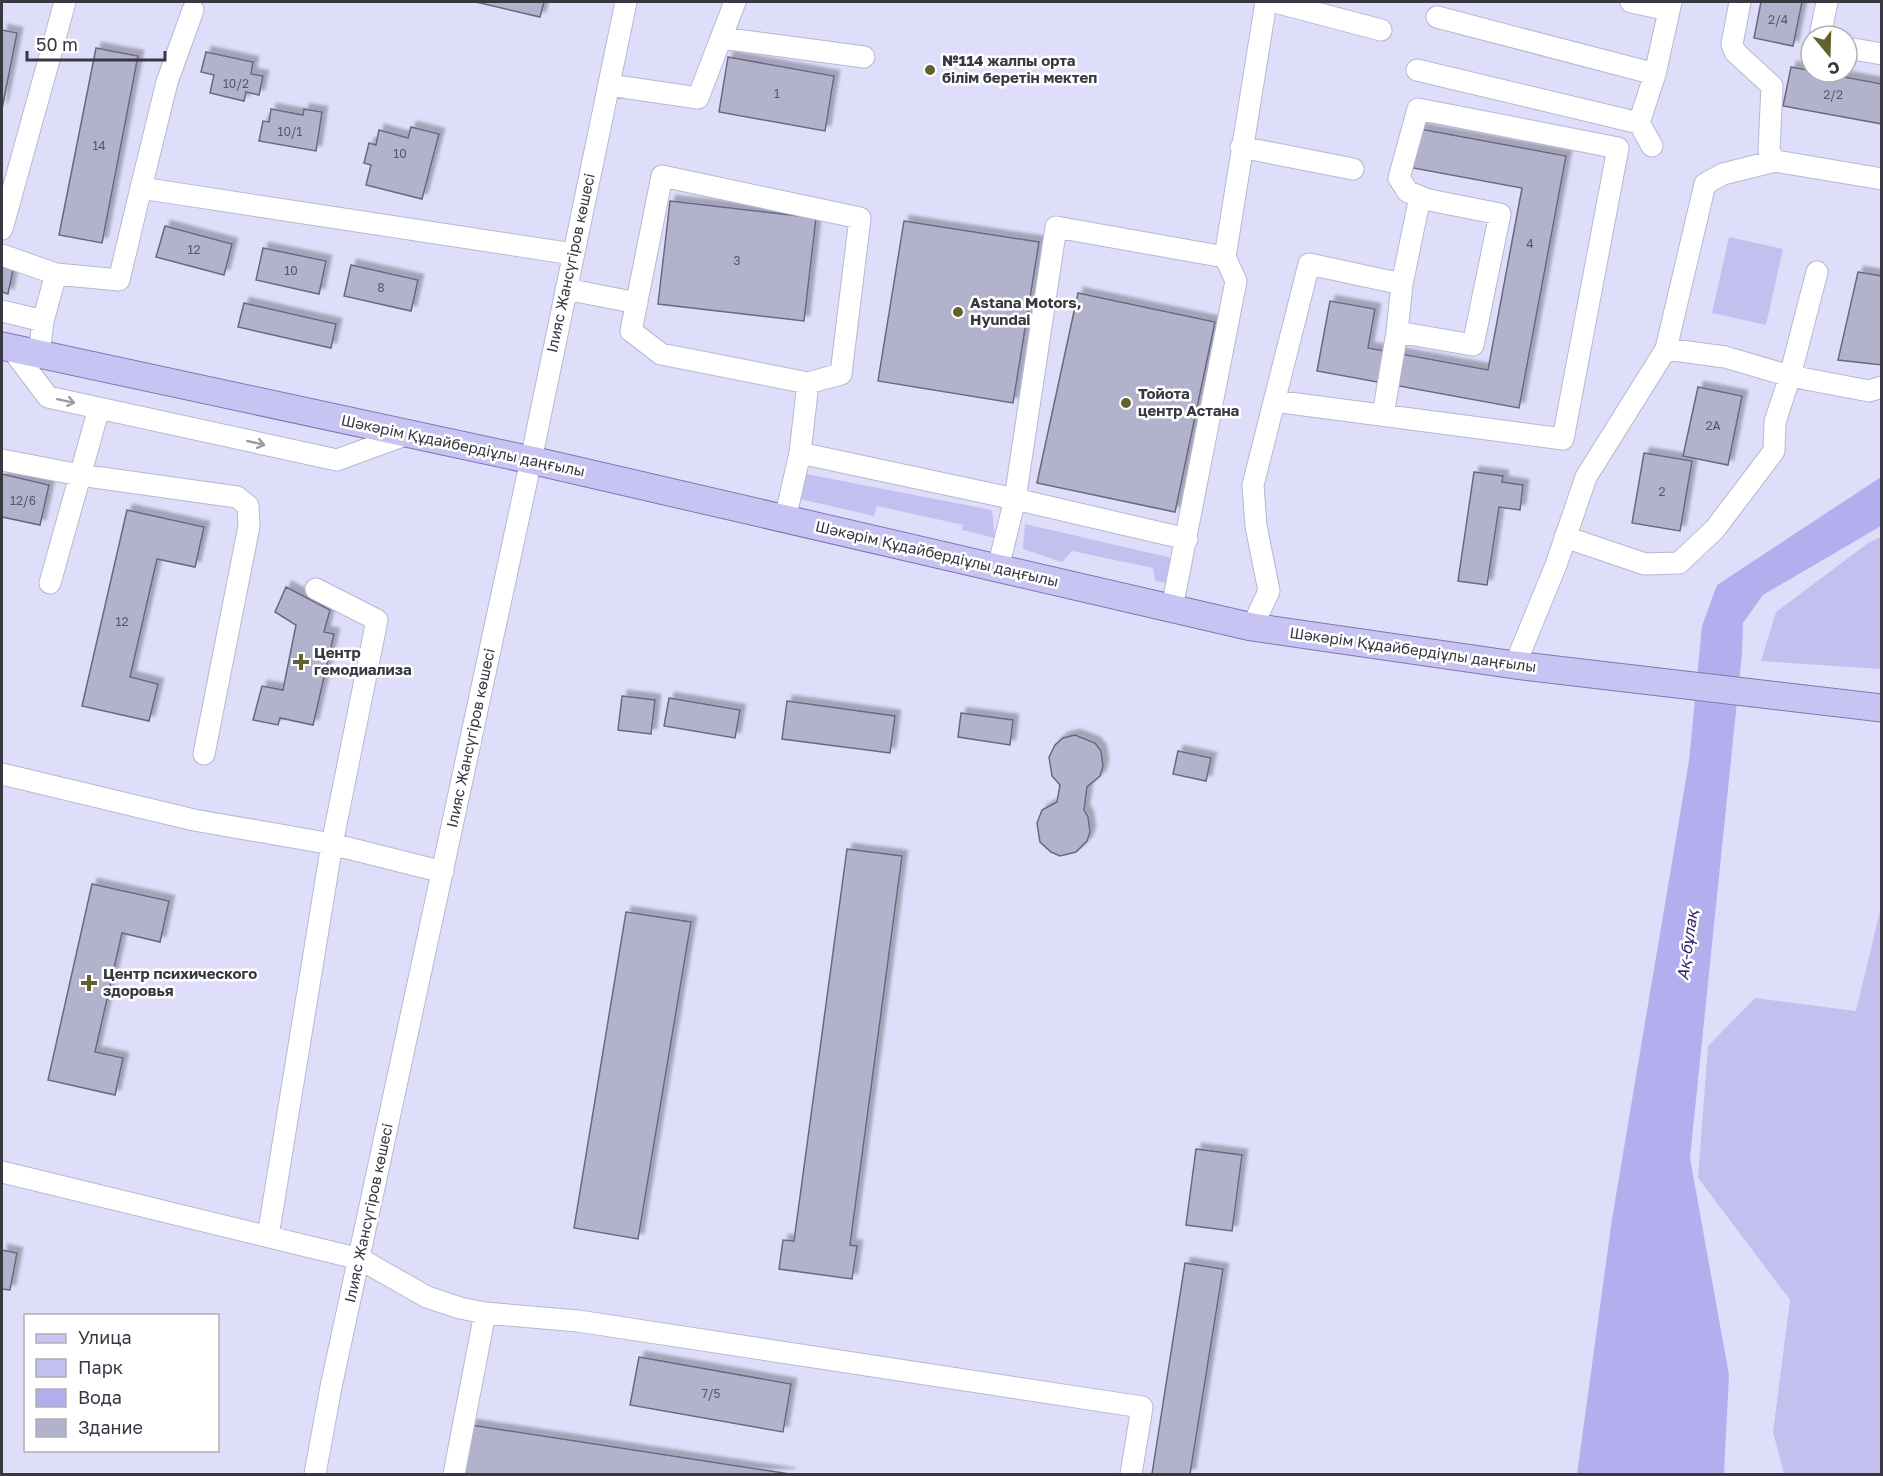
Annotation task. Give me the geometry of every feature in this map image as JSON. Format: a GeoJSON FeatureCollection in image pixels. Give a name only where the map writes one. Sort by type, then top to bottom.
{"type":"FeatureCollection","features":[{"type":"Feature","properties":{"kind":"main road","name":"Шәкәрім Құдайбердіұлы даңғылы"},"geometry":{"type":"LineString","coordinates":[[6,347],[531,460],[1252,627],[1515,665],[1875,709]]}},
{"type":"Feature","properties":{"kind":"street"},"geometry":{"type":"LineString","coordinates":[[2,230],[65,2]]}},
{"type":"Feature","properties":{"kind":"street","name":"Ілияс Жансүгіров көшесі"},"geometry":{"type":"LineString","coordinates":[[315,1474],[331,1387],[531,460],[626,2]]}},
{"type":"Feature","properties":{"kind":"street"},"geometry":{"type":"LineString","coordinates":[[609,84],[698,98],[735,2]]}},
{"type":"Feature","properties":{"kind":"street"},"geometry":{"type":"LineString","coordinates":[[1172,608],[1236,281],[1225,257],[1266,2]]}},
{"type":"Feature","properties":{"kind":"street"},"geometry":{"type":"LineString","coordinates":[[1275,2],[1381,30]]}},
{"type":"Feature","properties":{"kind":"street"},"geometry":{"type":"LineString","coordinates":[[1631,2],[1670,6],[1640,123],[1652,146]]}},
{"type":"Feature","properties":{"kind":"street"},"geometry":{"type":"LineString","coordinates":[[1740,2],[1732,44],[1735,52],[1772,86],[1769,151],[1775,161]]}},
{"type":"Feature","properties":{"kind":"street"},"geometry":{"type":"LineString","coordinates":[[1822,24],[1827,2]]}},
{"type":"Feature","properties":{"kind":"street"},"geometry":{"type":"LineString","coordinates":[[2,255],[56,274],[119,280],[167,82],[194,10]]}},
{"type":"Feature","properties":{"kind":"street"},"geometry":{"type":"LineString","coordinates":[[1437,17],[1654,74]]}},
{"type":"Feature","properties":{"kind":"street"},"geometry":{"type":"LineString","coordinates":[[721,38],[864,57]]}},
{"type":"Feature","properties":{"kind":"street"},"geometry":{"type":"LineString","coordinates":[[1859,50],[1881,54]]}},
{"type":"Feature","properties":{"kind":"street"},"geometry":{"type":"LineString","coordinates":[[1417,70],[1640,123]]}},
{"type":"Feature","properties":{"kind":"street"},"geometry":{"type":"LineString","coordinates":[[1274,402],[1563,439],[1618,148],[1418,109],[1399,178],[1408,192],[1420,197],[1500,214],[1473,345],[1397,332]]}},
{"type":"Feature","properties":{"kind":"street"},"geometry":{"type":"LineString","coordinates":[[1241,147],[1353,170]]}},
{"type":"Feature","properties":{"kind":"street"},"geometry":{"type":"LineString","coordinates":[[1515,665],[1586,477],[1666,349],[1705,184],[1723,174],[1775,161],[1881,179]]}},
{"type":"Feature","properties":{"kind":"street"},"geometry":{"type":"LineString","coordinates":[[662,176],[860,218],[841,374],[808,382],[661,354],[631,331],[662,176]]}},
{"type":"Feature","properties":{"kind":"street"},"geometry":{"type":"LineString","coordinates":[[141,188],[573,254]]}},
{"type":"Feature","properties":{"kind":"street"},"geometry":{"type":"LineString","coordinates":[[1383,416],[1397,332],[1402,284],[1420,197]]}},
{"type":"Feature","properties":{"kind":"street"},"geometry":{"type":"LineString","coordinates":[[998,568],[1015,499],[1056,227],[1225,257]]}},
{"type":"Feature","properties":{"kind":"street"},"geometry":{"type":"LineString","coordinates":[[1252,627],[1269,591],[1256,526],[1253,485],[1309,264],[1402,284]]}},
{"type":"Feature","properties":{"kind":"street"},"geometry":{"type":"LineString","coordinates":[[1565,537],[1645,564],[1679,563],[1715,528],[1774,451],[1775,422],[1790,376],[1817,272]]}},
{"type":"Feature","properties":{"kind":"street"},"geometry":{"type":"LineString","coordinates":[[39,354],[43,321],[56,274]]}},
{"type":"Feature","properties":{"kind":"street"},"geometry":{"type":"LineString","coordinates":[[566,289],[637,303]]}},
{"type":"Feature","properties":{"kind":"street"},"geometry":{"type":"LineString","coordinates":[[2,311],[43,321]]}},
{"type":"Feature","properties":{"kind":"street"},"geometry":{"type":"LineString","coordinates":[[6,347],[48,397],[337,460],[408,434]]}},
{"type":"Feature","properties":{"kind":"street"},"geometry":{"type":"LineString","coordinates":[[1666,349],[1725,357],[1790,376],[1869,391],[1881,387]]}},
{"type":"Feature","properties":{"kind":"street"},"geometry":{"type":"LineString","coordinates":[[785,519],[800,453],[808,382]]}},
{"type":"Feature","properties":{"kind":"street"},"geometry":{"type":"LineString","coordinates":[[50,583],[99,408]]}},
{"type":"Feature","properties":{"kind":"street"},"geometry":{"type":"LineString","coordinates":[[800,453],[1187,539]]}},
{"type":"Feature","properties":{"kind":"street"},"geometry":{"type":"LineString","coordinates":[[2,460],[80,476],[237,497],[248,506],[249,526],[204,754]]}},
{"type":"Feature","properties":{"kind":"street"},"geometry":{"type":"LineString","coordinates":[[268,1236],[332,844],[377,620],[316,589]]}},
{"type":"Feature","properties":{"kind":"street"},"geometry":{"type":"LineString","coordinates":[[2,774],[194,820],[332,844],[443,872]]}},
{"type":"Feature","properties":{"kind":"street"},"geometry":{"type":"LineString","coordinates":[[2,1172],[204,1224],[268,1236],[360,1259],[427,1297],[485,1313],[589,1323],[1142,1407],[1131,1474]]}},
{"type":"Feature","properties":{"kind":"street"},"geometry":{"type":"LineString","coordinates":[[454,1474],[485,1313]]}},
{"type":"Feature","properties":{"kind":"green space"},"geometry":{"type":"Polygon","coordinates":[[[1729,237],[1783,249],[1766,325],[1712,313],[1729,237]]]}},
{"type":"Feature","properties":{"kind":"green space"},"geometry":{"type":"Polygon","coordinates":[[[806,474],[992,510],[995,538],[962,530],[963,525],[877,506],[874,516],[800,499],[806,474]]]}},
{"type":"Feature","properties":{"kind":"green space"},"geometry":{"type":"Polygon","coordinates":[[[1025,524],[1172,558],[1167,583],[1155,581],[1153,568],[1072,551],[1062,562],[1023,549],[1025,524]]]}},
{"type":"Feature","properties":{"kind":"green space"},"geometry":{"type":"Polygon","coordinates":[[[1881,537],[1881,669],[1761,661],[1776,612],[1868,543],[1881,537]]]}},
{"type":"Feature","properties":{"kind":"green space"},"geometry":{"type":"Polygon","coordinates":[[[1881,907],[1881,1474],[1784,1474],[1773,1432],[1790,1300],[1698,1178],[1708,1046],[1755,998],[1856,1011],[1881,907]]]}},
{"type":"Feature","properties":{"kind":"water","name":"Ақ-бұлақ"},"geometry":{"type":"Polygon","coordinates":[[[1881,477],[1881,526],[1763,595],[1743,623],[1742,653],[1690,1158],[1729,1375],[1724,1474],[1577,1474],[1612,1219],[1689,761],[1702,626],[1717,585],[1881,477]]]}},
{"type":"Feature","properties":{"kind":"building"},"geometry":{"type":"Polygon","coordinates":[[[476,2],[544,2],[540,17],[476,2]]]}},
{"type":"Feature","properties":{"kind":"building"},"geometry":{"type":"Polygon","coordinates":[[[1761,2],[1802,2],[1793,46],[1754,38],[1761,2]]]}},
{"type":"Feature","properties":{"kind":"building"},"geometry":{"type":"Polygon","coordinates":[[[2,30],[17,33],[2,109],[2,30]]]}},
{"type":"Feature","properties":{"kind":"building"},"geometry":{"type":"Polygon","coordinates":[[[96,48],[138,56],[102,243],[59,235],[96,48]]]}},
{"type":"Feature","properties":{"kind":"building"},"geometry":{"type":"Polygon","coordinates":[[[206,52],[253,62],[251,74],[263,76],[259,95],[246,92],[244,101],[210,93],[214,75],[201,72],[206,52]]]}},
{"type":"Feature","properties":{"kind":"building"},"geometry":{"type":"Polygon","coordinates":[[[728,57],[834,76],[825,131],[719,112],[728,57]]]}},
{"type":"Feature","properties":{"kind":"building"},"geometry":{"type":"Polygon","coordinates":[[[1791,67],[1799,68],[1799,84],[1859,84],[1859,80],[1882,84],[1882,124],[1783,106],[1791,67]]]}},
{"type":"Feature","properties":{"kind":"building"},"geometry":{"type":"Polygon","coordinates":[[[271,109],[303,115],[304,109],[322,112],[316,151],[259,141],[263,121],[269,122],[271,109]]]}},
{"type":"Feature","properties":{"kind":"building"},"geometry":{"type":"Polygon","coordinates":[[[411,127],[439,134],[422,199],[366,185],[371,165],[364,163],[369,143],[376,145],[379,130],[408,138],[411,127]]]}},
{"type":"Feature","properties":{"kind":"building"},"geometry":{"type":"Polygon","coordinates":[[[1420,129],[1566,156],[1519,408],[1317,371],[1330,301],[1375,309],[1368,348],[1488,370],[1522,188],[1413,168],[1420,129]]]}},
{"type":"Feature","properties":{"kind":"building"},"geometry":{"type":"Polygon","coordinates":[[[670,201],[816,218],[804,321],[658,304],[670,201]]]}},
{"type":"Feature","properties":{"kind":"building","name":"Astana Motors, Hyundai"},"geometry":{"type":"Polygon","coordinates":[[[904,221],[1039,242],[1013,403],[878,381],[904,221]]]}},
{"type":"Feature","properties":{"kind":"building"},"geometry":{"type":"Polygon","coordinates":[[[165,226],[232,244],[224,275],[156,257],[165,226]]]}},
{"type":"Feature","properties":{"kind":"building"},"geometry":{"type":"Polygon","coordinates":[[[263,248],[326,261],[319,294],[256,280],[263,248]]]}},
{"type":"Feature","properties":{"kind":"building"},"geometry":{"type":"Polygon","coordinates":[[[2,257],[15,260],[8,294],[2,292],[2,257]]]}},
{"type":"Feature","properties":{"kind":"building"},"geometry":{"type":"Polygon","coordinates":[[[351,265],[418,280],[411,311],[344,296],[351,265]]]}},
{"type":"Feature","properties":{"kind":"building"},"geometry":{"type":"Polygon","coordinates":[[[1858,272],[1882,276],[1882,365],[1838,360],[1858,272]]]}},
{"type":"Feature","properties":{"kind":"building","name":"Тойота центр Астана"},"geometry":{"type":"Polygon","coordinates":[[[1078,293],[1215,322],[1175,512],[1037,483],[1078,293]]]}},
{"type":"Feature","properties":{"kind":"building"},"geometry":{"type":"Polygon","coordinates":[[[244,303],[336,324],[331,348],[238,327],[244,303]]]}},
{"type":"Feature","properties":{"kind":"building"},"geometry":{"type":"Polygon","coordinates":[[[1698,387],[1742,396],[1728,465],[1683,456],[1698,387]]]}},
{"type":"Feature","properties":{"kind":"building"},"geometry":{"type":"Polygon","coordinates":[[[1644,453],[1692,461],[1680,531],[1632,523],[1644,453]]]}},
{"type":"Feature","properties":{"kind":"building"},"geometry":{"type":"Polygon","coordinates":[[[1474,472],[1503,476],[1502,482],[1523,485],[1520,510],[1499,507],[1487,585],[1458,581],[1474,472]]]}},
{"type":"Feature","properties":{"kind":"building"},"geometry":{"type":"Polygon","coordinates":[[[2,474],[49,485],[40,525],[2,517],[2,474]]]}},
{"type":"Feature","properties":{"kind":"building"},"geometry":{"type":"Polygon","coordinates":[[[127,510],[204,527],[195,567],[157,559],[130,677],[158,684],[149,721],[82,706],[127,510]]]}},
{"type":"Feature","properties":{"kind":"building"},"geometry":{"type":"Polygon","coordinates":[[[286,587],[330,610],[324,632],[334,634],[313,725],[280,718],[278,725],[253,720],[262,686],[283,690],[296,625],[275,612],[286,587]]]}},
{"type":"Feature","properties":{"kind":"building"},"geometry":{"type":"Polygon","coordinates":[[[622,696],[655,700],[651,734],[618,730],[622,696]]]}},
{"type":"Feature","properties":{"kind":"building"},"geometry":{"type":"Polygon","coordinates":[[[669,698],[740,710],[735,738],[664,726],[669,698]]]}},
{"type":"Feature","properties":{"kind":"building"},"geometry":{"type":"Polygon","coordinates":[[[787,701],[895,716],[890,753],[782,739],[787,701]]]}},
{"type":"Feature","properties":{"kind":"building"},"geometry":{"type":"Polygon","coordinates":[[[961,713],[1013,720],[1010,745],[958,737],[961,713]]]}},
{"type":"Feature","properties":{"kind":"building"},"geometry":{"type":"Polygon","coordinates":[[[1075,735],[1095,743],[1101,751],[1103,766],[1100,776],[1087,787],[1084,810],[1088,817],[1090,832],[1087,841],[1076,852],[1060,856],[1051,852],[1040,842],[1037,823],[1042,810],[1057,802],[1060,785],[1052,776],[1049,757],[1055,745],[1063,738],[1075,735]]]}},
{"type":"Feature","properties":{"kind":"building"},"geometry":{"type":"Polygon","coordinates":[[[1178,751],[1211,758],[1206,781],[1173,774],[1178,751]]]}},
{"type":"Feature","properties":{"kind":"building"},"geometry":{"type":"Polygon","coordinates":[[[847,849],[902,856],[850,1245],[857,1246],[852,1279],[779,1269],[783,1240],[794,1241],[847,849]]]}},
{"type":"Feature","properties":{"kind":"building"},"geometry":{"type":"Polygon","coordinates":[[[92,884],[169,901],[160,942],[122,933],[95,1052],[123,1058],[115,1095],[48,1080],[92,884]]]}},
{"type":"Feature","properties":{"kind":"building"},"geometry":{"type":"Polygon","coordinates":[[[626,912],[691,922],[638,1239],[574,1228],[626,912]]]}},
{"type":"Feature","properties":{"kind":"building"},"geometry":{"type":"Polygon","coordinates":[[[1196,1149],[1242,1155],[1232,1231],[1186,1225],[1196,1149]]]}},
{"type":"Feature","properties":{"kind":"building"},"geometry":{"type":"Polygon","coordinates":[[[2,1250],[17,1253],[10,1290],[2,1289],[2,1250]]]}},
{"type":"Feature","properties":{"kind":"building"},"geometry":{"type":"Polygon","coordinates":[[[1185,1263],[1223,1269],[1190,1474],[1152,1474],[1185,1263]]]}},
{"type":"Feature","properties":{"kind":"building"},"geometry":{"type":"Polygon","coordinates":[[[639,1357],[791,1384],[783,1432],[630,1405],[639,1357]]]}},
{"type":"Feature","properties":{"kind":"building"},"geometry":{"type":"Polygon","coordinates":[[[471,1425],[790,1474],[463,1474],[471,1425]]]}},
{"type":"Feature","properties":{"kind":"place","name":"№114 жалпы орта білім беретін мектеп"},"geometry":{"type":"Point","coordinates":[930,70]}},
{"type":"Feature","properties":{"kind":"place","name":"Astana Motors, Hyundai"},"geometry":{"type":"Point","coordinates":[958,312]}},
{"type":"Feature","properties":{"kind":"place","name":"Тойота центр Астана"},"geometry":{"type":"Point","coordinates":[1126,403]}},
{"type":"Feature","properties":{"kind":"place","name":"Центр гемодиализа"},"geometry":{"type":"Point","coordinates":[301,662]}},
{"type":"Feature","properties":{"kind":"place","name":"Центр психического здоровья"},"geometry":{"type":"Point","coordinates":[89,983]}}]}
